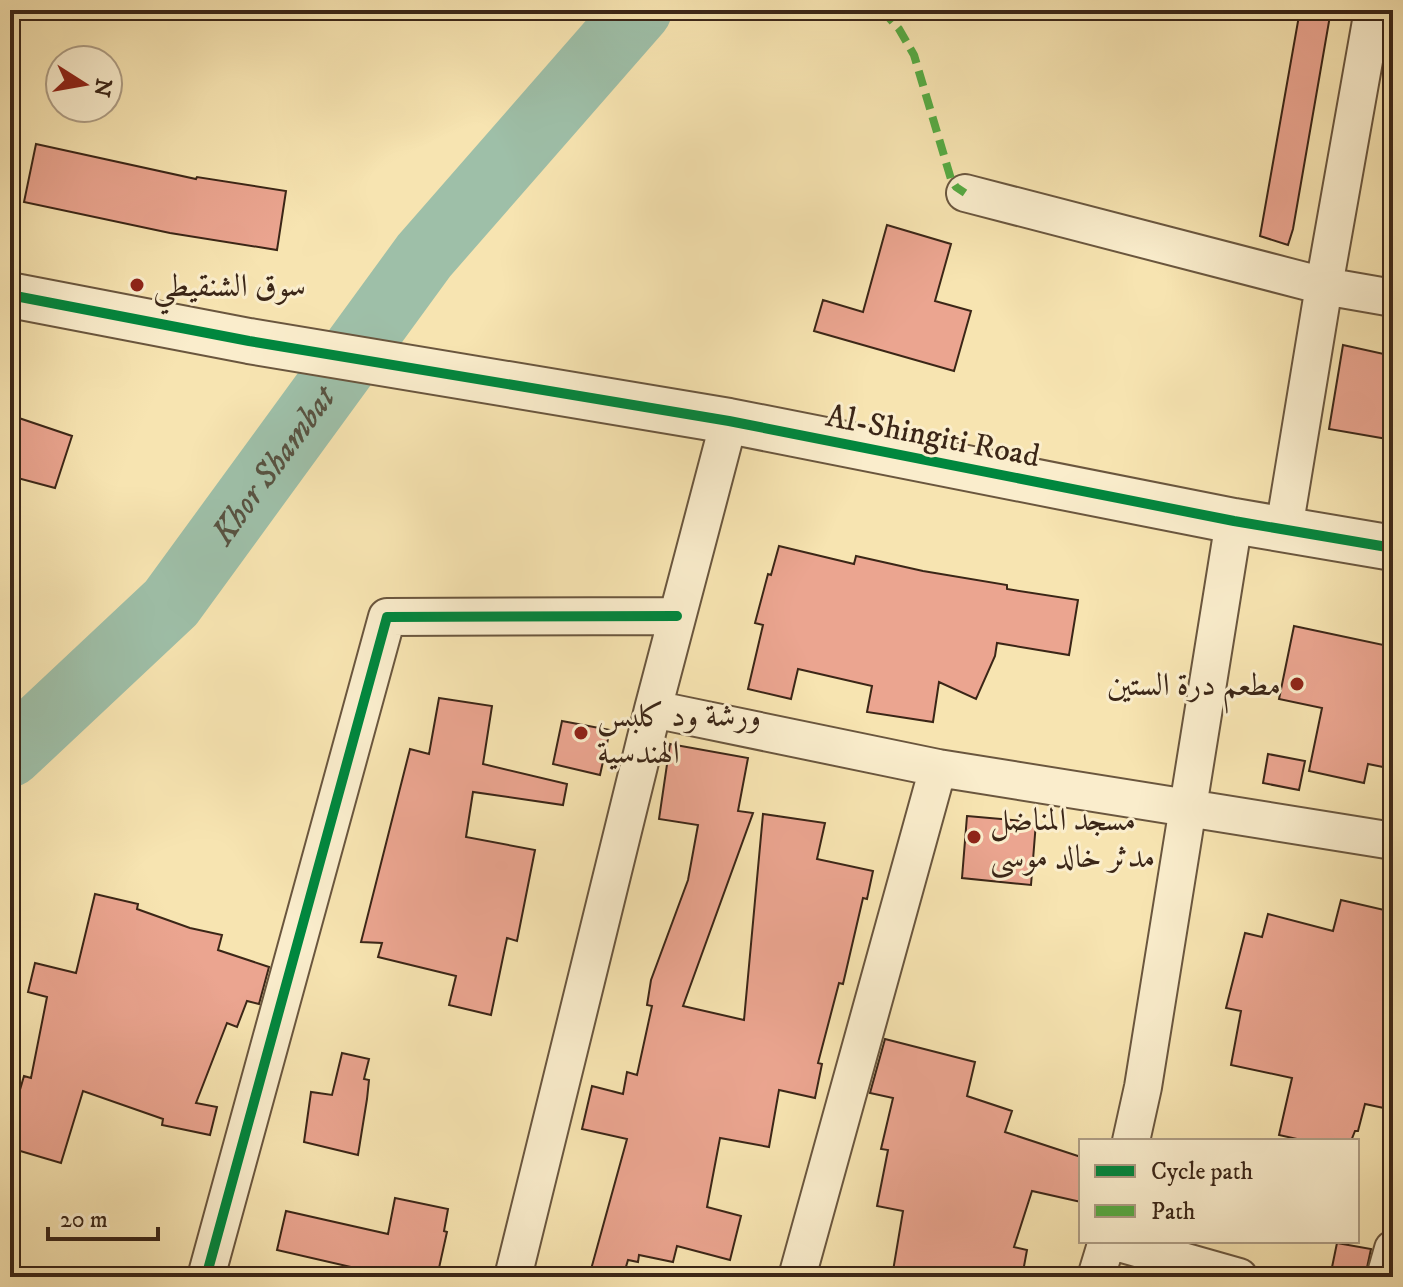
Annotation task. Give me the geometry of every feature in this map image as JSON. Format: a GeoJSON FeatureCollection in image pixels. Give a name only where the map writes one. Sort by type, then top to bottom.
{"type":"FeatureCollection","features":[{"type":"Feature","properties":{"kind":"street"},"geometry":{"type":"LineString","coordinates":[[1284,529],[1373,10]]}},
{"type":"Feature","properties":{"kind":"street"},"geometry":{"type":"LineString","coordinates":[[965,193],[1324,286],[1393,298]]}},
{"type":"Feature","properties":{"kind":"street","name":"Al-Shingiti Road"},"geometry":{"type":"LineString","coordinates":[[10,295],[249,341],[729,421],[1234,521],[1393,548]]}},
{"type":"Feature","properties":{"kind":"street"},"geometry":{"type":"LineString","coordinates":[[513,1277],[653,709],[729,421]]}},
{"type":"Feature","properties":{"kind":"street"},"geometry":{"type":"LineString","coordinates":[[1131,1139],[1143,1087],[1234,521]]}},
{"type":"Feature","properties":{"kind":"street"},"geometry":{"type":"LineString","coordinates":[[206,1277],[387,617],[677,616]]}},
{"type":"Feature","properties":{"kind":"street"},"geometry":{"type":"LineString","coordinates":[[653,709],[938,768],[1393,841]]}},
{"type":"Feature","properties":{"kind":"street"},"geometry":{"type":"LineString","coordinates":[[797,1277],[938,768]]}},
{"type":"Feature","properties":{"kind":"street"},"geometry":{"type":"LineString","coordinates":[[1096,1277],[1108,1243]]}},
{"type":"Feature","properties":{"kind":"street"},"geometry":{"type":"LineString","coordinates":[[1116,1243],[1239,1277]]}},
{"type":"Feature","properties":{"kind":"street"},"geometry":{"type":"LineString","coordinates":[[1385,1277],[1393,1249]]}},
{"type":"Feature","properties":{"kind":"building"},"geometry":{"type":"Polygon","coordinates":[[[1300,10],[1331,10],[1288,245],[1260,236],[1300,10]]]}},
{"type":"Feature","properties":{"kind":"building"},"geometry":{"type":"Polygon","coordinates":[[[36,144],[196,179],[286,191],[277,250],[170,233],[24,202],[36,144]]]}},
{"type":"Feature","properties":{"kind":"building"},"geometry":{"type":"Polygon","coordinates":[[[887,225],[951,244],[935,301],[971,311],[954,371],[814,331],[823,300],[863,312],[887,225]]]}},
{"type":"Feature","properties":{"kind":"building"},"geometry":{"type":"Polygon","coordinates":[[[1343,345],[1393,356],[1393,440],[1329,429],[1343,345]]]}},
{"type":"Feature","properties":{"kind":"building"},"geometry":{"type":"Polygon","coordinates":[[[10,415],[72,436],[55,488],[10,476],[10,415]]]}},
{"type":"Feature","properties":{"kind":"building"},"geometry":{"type":"Polygon","coordinates":[[[779,546],[854,564],[856,556],[1007,585],[1007,589],[1078,600],[1069,655],[997,643],[995,656],[976,699],[939,682],[933,722],[867,712],[872,686],[798,669],[791,699],[748,689],[763,625],[755,623],[779,546]]]}},
{"type":"Feature","properties":{"kind":"building"},"geometry":{"type":"Polygon","coordinates":[[[1294,626],[1393,647],[1393,769],[1368,764],[1364,783],[1309,771],[1322,708],[1279,699],[1294,626]]]}},
{"type":"Feature","properties":{"kind":"building"},"geometry":{"type":"Polygon","coordinates":[[[439,698],[492,706],[483,764],[567,784],[563,805],[473,792],[466,837],[535,850],[517,941],[507,938],[491,1015],[449,1005],[456,976],[378,957],[382,943],[361,942],[410,749],[429,754],[439,698]]]}},
{"type":"Feature","properties":{"kind":"building"},"geometry":{"type":"Polygon","coordinates":[[[562,721],[610,730],[600,775],[553,764],[562,721]]]}},
{"type":"Feature","properties":{"kind":"building"},"geometry":{"type":"Polygon","coordinates":[[[670,744],[748,758],[738,811],[753,813],[683,1006],[744,1020],[763,814],[825,823],[817,859],[873,871],[818,1063],[822,1064],[815,1098],[779,1090],[769,1147],[720,1138],[707,1207],[741,1216],[730,1260],[677,1246],[673,1262],[639,1255],[638,1262],[628,1260],[623,1277],[606,1277],[590,1273],[627,1139],[582,1129],[592,1086],[623,1094],[627,1072],[637,1075],[652,1006],[647,1005],[651,980],[688,880],[698,825],[659,819],[670,744]]]}},
{"type":"Feature","properties":{"kind":"building"},"geometry":{"type":"Polygon","coordinates":[[[1268,754],[1305,761],[1299,790],[1263,783],[1268,754]]]}},
{"type":"Feature","properties":{"kind":"building"},"geometry":{"type":"Polygon","coordinates":[[[967,816],[1036,822],[1031,885],[962,878],[967,816]]]}},
{"type":"Feature","properties":{"kind":"building"},"geometry":{"type":"Polygon","coordinates":[[[95,894],[138,904],[137,909],[190,928],[222,935],[218,950],[269,967],[259,1004],[247,1001],[237,1027],[227,1023],[196,1103],[217,1107],[210,1135],[162,1125],[163,1119],[83,1091],[61,1163],[10,1148],[10,1124],[24,1076],[31,1078],[47,997],[28,992],[35,963],[76,973],[95,894]]]}},
{"type":"Feature","properties":{"kind":"building"},"geometry":{"type":"Polygon","coordinates":[[[1341,900],[1393,912],[1393,1110],[1365,1104],[1358,1131],[1352,1139],[1297,1139],[1279,1135],[1292,1078],[1231,1065],[1241,1011],[1226,1008],[1245,933],[1262,937],[1268,914],[1333,931],[1341,900]]]}},
{"type":"Feature","properties":{"kind":"building"},"geometry":{"type":"Polygon","coordinates":[[[885,1039],[975,1062],[967,1096],[1012,1111],[1005,1132],[1079,1156],[1079,1202],[1032,1191],[1014,1247],[1027,1250],[1022,1277],[892,1277],[903,1211],[877,1206],[888,1150],[881,1149],[893,1098],[870,1093],[885,1039]]]}},
{"type":"Feature","properties":{"kind":"building"},"geometry":{"type":"Polygon","coordinates":[[[342,1053],[369,1059],[364,1079],[369,1080],[358,1155],[304,1142],[311,1092],[332,1095],[342,1053]]]}},
{"type":"Feature","properties":{"kind":"building"},"geometry":{"type":"Polygon","coordinates":[[[395,1198],[448,1209],[444,1231],[447,1232],[437,1277],[376,1277],[377,1273],[277,1250],[286,1211],[388,1234],[395,1198]]]}},
{"type":"Feature","properties":{"kind":"building"},"geometry":{"type":"Polygon","coordinates":[[[1337,1243],[1371,1249],[1365,1277],[1330,1277],[1337,1243]]]}},
{"type":"Feature","properties":{"kind":"waterway","name":"Khor Shambat"},"geometry":{"type":"LineString","coordinates":[[10,754],[171,603],[424,256],[639,10]]}},
{"type":"Feature","properties":{"kind":"marked path"},"geometry":{"type":"LineString","coordinates":[[882,10],[899,29],[914,55],[951,179],[965,193]]}},
{"type":"Feature","properties":{"kind":"cycle path"},"geometry":{"type":"LineString","coordinates":[[10,295],[249,341],[729,421],[1234,521],[1393,548]]}},
{"type":"Feature","properties":{"kind":"cycle path"},"geometry":{"type":"LineString","coordinates":[[206,1277],[387,617],[677,616]]}},
{"type":"Feature","properties":{"kind":"place","name":"سوق الشنقيطي"},"geometry":{"type":"Point","coordinates":[137,285]}},
{"type":"Feature","properties":{"kind":"place","name":"مطعم درة الستين"},"geometry":{"type":"Point","coordinates":[1297,684]}},
{"type":"Feature","properties":{"kind":"place","name":"ورشة ود كلبس الهندسية"},"geometry":{"type":"Point","coordinates":[581,733]}},
{"type":"Feature","properties":{"kind":"place","name":"مسجد المناضل مدثر خالد موسى"},"geometry":{"type":"Point","coordinates":[974,837]}}]}
